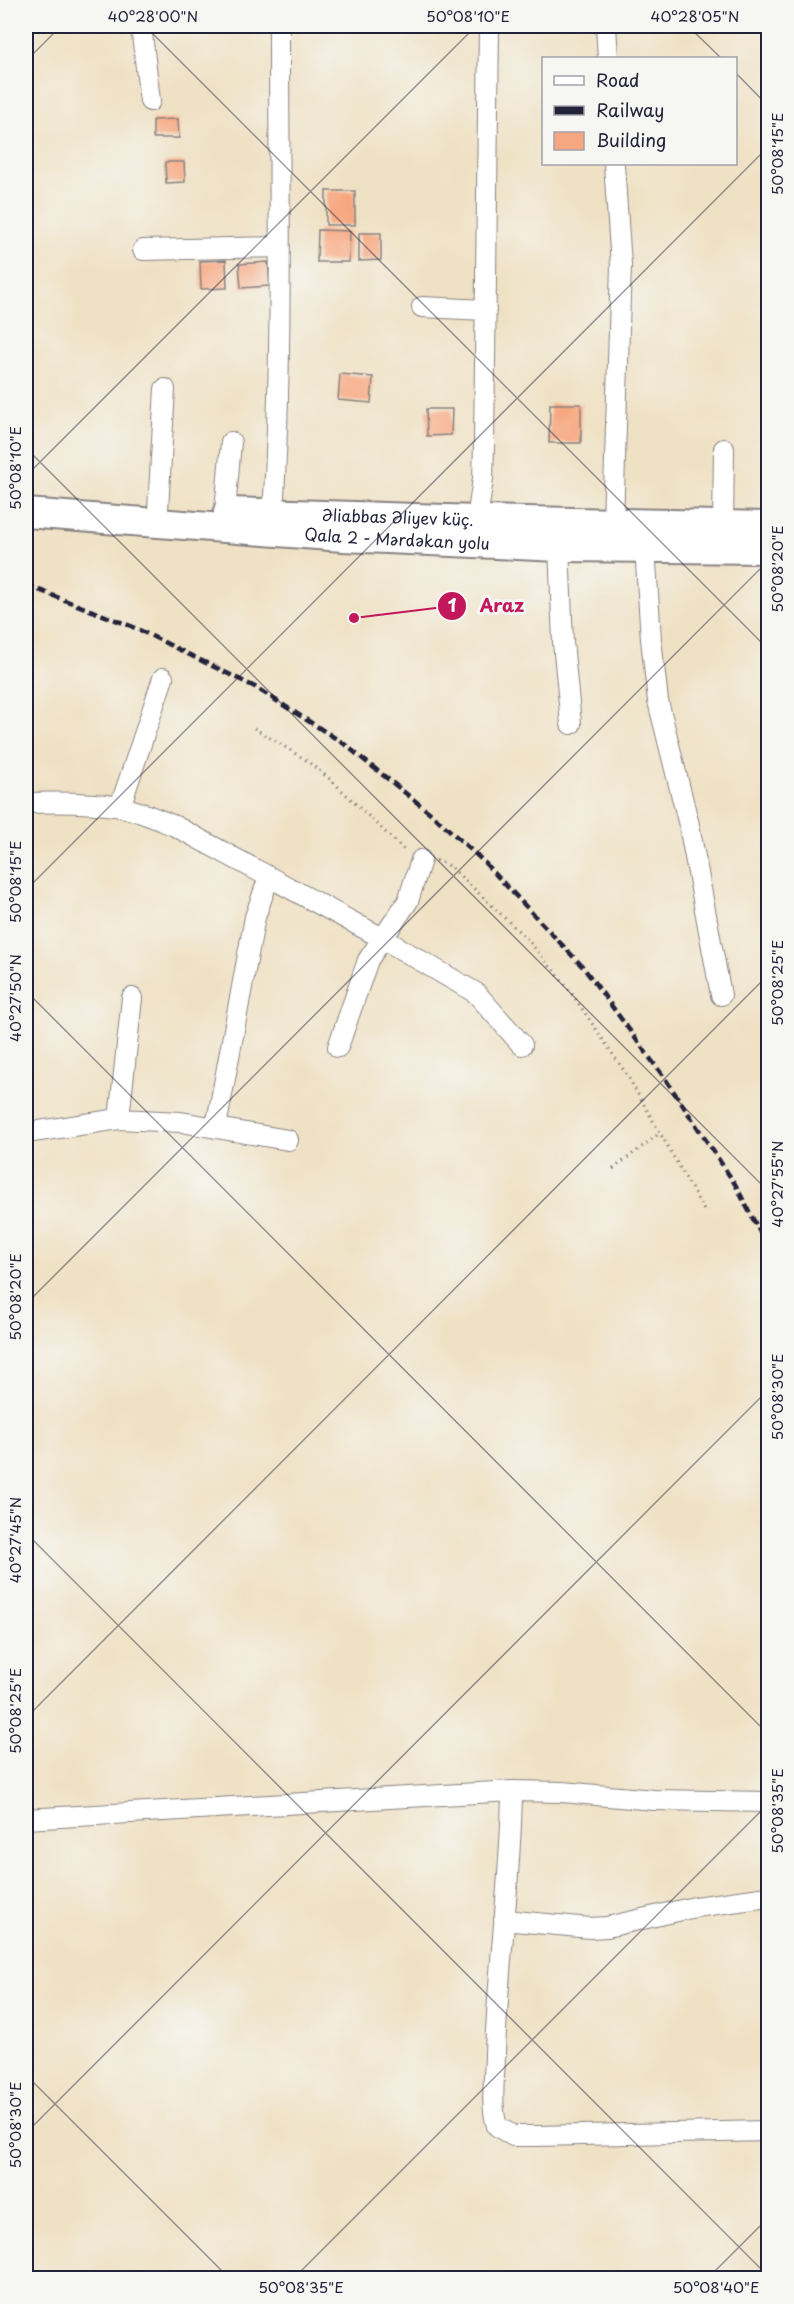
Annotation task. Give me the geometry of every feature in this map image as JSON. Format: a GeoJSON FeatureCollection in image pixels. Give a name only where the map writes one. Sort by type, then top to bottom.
{"type":"FeatureCollection","features":[{"type":"Feature","properties":{"kind":"main road","name":"Əliabbas Əliyev küç."},"geometry":{"type":"LineString","coordinates":[[26,500],[158,510],[768,526]]}},
{"type":"Feature","properties":{"kind":"main road","name":"Qala 2 - Mərdəkan yolu"},"geometry":{"type":"LineString","coordinates":[[26,513],[266,533],[559,547],[768,549]]}},
{"type":"Feature","properties":{"kind":"street"},"geometry":{"type":"LineString","coordinates":[[141,26],[150,101]]}},
{"type":"Feature","properties":{"kind":"street"},"geometry":{"type":"LineString","coordinates":[[273,513],[278,424],[279,26]]}},
{"type":"Feature","properties":{"kind":"street"},"geometry":{"type":"LineString","coordinates":[[477,520],[483,467],[489,26]]}},
{"type":"Feature","properties":{"kind":"street"},"geometry":{"type":"LineString","coordinates":[[606,26],[608,57]]}},
{"type":"Feature","properties":{"kind":"street"},"geometry":{"type":"LineString","coordinates":[[613,523],[621,264],[614,165]]}},
{"type":"Feature","properties":{"kind":"street"},"geometry":{"type":"LineString","coordinates":[[143,250],[279,247]]}},
{"type":"Feature","properties":{"kind":"street"},"geometry":{"type":"LineString","coordinates":[[422,307],[486,310]]}},
{"type":"Feature","properties":{"kind":"street"},"geometry":{"type":"LineString","coordinates":[[158,510],[165,389]]}},
{"type":"Feature","properties":{"kind":"street"},"geometry":{"type":"LineString","coordinates":[[225,512],[231,442]]}},
{"type":"Feature","properties":{"kind":"street"},"geometry":{"type":"LineString","coordinates":[[723,525],[724,449]]}},
{"type":"Feature","properties":{"kind":"street"},"geometry":{"type":"LineString","coordinates":[[559,547],[561,620],[571,724]]}},
{"type":"Feature","properties":{"kind":"street"},"geometry":{"type":"LineString","coordinates":[[645,548],[657,690],[688,825],[722,995]]}},
{"type":"Feature","properties":{"kind":"street"},"geometry":{"type":"LineString","coordinates":[[120,807],[163,678]]}},
{"type":"Feature","properties":{"kind":"street"},"geometry":{"type":"LineString","coordinates":[[26,803],[120,807],[147,814],[175,826],[382,938],[476,993],[522,1045]]}},
{"type":"Feature","properties":{"kind":"street"},"geometry":{"type":"LineString","coordinates":[[338,1047],[364,969],[408,901],[421,860]]}},
{"type":"Feature","properties":{"kind":"street"},"geometry":{"type":"LineString","coordinates":[[216,1127],[255,917],[269,878]]}},
{"type":"Feature","properties":{"kind":"street"},"geometry":{"type":"LineString","coordinates":[[119,1119],[132,998]]}},
{"type":"Feature","properties":{"kind":"street"},"geometry":{"type":"LineString","coordinates":[[26,1133],[119,1119],[181,1122],[288,1140]]}},
{"type":"Feature","properties":{"kind":"street"},"geometry":{"type":"LineString","coordinates":[[512,1791],[512,1824],[497,2000],[494,2094],[495,2120],[500,2129],[513,2136],[768,2131]]}},
{"type":"Feature","properties":{"kind":"street"},"geometry":{"type":"LineString","coordinates":[[26,1819],[512,1791],[562,1792],[654,1800],[768,1802]]}},
{"type":"Feature","properties":{"kind":"street"},"geometry":{"type":"LineString","coordinates":[[504,1920],[578,1927],[607,1927],[695,1906],[768,1897]]}},
{"type":"Feature","properties":{"kind":"path"},"geometry":{"type":"LineString","coordinates":[[254,728],[306,760],[331,780],[402,849],[421,860],[441,861],[451,867],[527,939],[566,985],[627,1075],[705,1212]]}},
{"type":"Feature","properties":{"kind":"path"},"geometry":{"type":"LineString","coordinates":[[613,1169],[660,1133]]}},
{"type":"Feature","properties":{"kind":"building"},"geometry":{"type":"Polygon","coordinates":[[[178,119],[179,138],[153,138],[153,120],[178,119]]]}},
{"type":"Feature","properties":{"kind":"building"},"geometry":{"type":"Polygon","coordinates":[[[165,162],[184,162],[185,182],[166,183],[165,162]]]}},
{"type":"Feature","properties":{"kind":"building"},"geometry":{"type":"Polygon","coordinates":[[[326,191],[355,191],[355,225],[326,225],[326,191]]]}},
{"type":"Feature","properties":{"kind":"building"},"geometry":{"type":"Polygon","coordinates":[[[318,230],[350,231],[349,262],[317,262],[318,230]]]}},
{"type":"Feature","properties":{"kind":"building"},"geometry":{"type":"Polygon","coordinates":[[[359,233],[381,233],[381,260],[359,261],[359,233]]]}},
{"type":"Feature","properties":{"kind":"building"},"geometry":{"type":"Polygon","coordinates":[[[226,260],[227,288],[201,289],[200,261],[226,260]]]}},
{"type":"Feature","properties":{"kind":"building"},"geometry":{"type":"Polygon","coordinates":[[[268,262],[270,286],[241,288],[239,264],[268,262]]]}},
{"type":"Feature","properties":{"kind":"building"},"geometry":{"type":"Polygon","coordinates":[[[340,374],[373,377],[371,403],[338,400],[340,374]]]}},
{"type":"Feature","properties":{"kind":"building"},"geometry":{"type":"Polygon","coordinates":[[[550,404],[581,404],[581,443],[549,443],[550,404]]]}},
{"type":"Feature","properties":{"kind":"building"},"geometry":{"type":"Polygon","coordinates":[[[426,409],[452,409],[451,435],[427,436],[426,409]]]}},
{"type":"Feature","properties":{"kind":"railway"},"geometry":{"type":"LineString","coordinates":[[26,585],[131,626],[255,687],[343,743],[434,816],[483,861],[583,967],[666,1080],[735,1184],[768,1248]]}},
{"type":"Feature","properties":{"kind":"place","name":"Araz"},"geometry":{"type":"Point","coordinates":[354,618]}}]}
